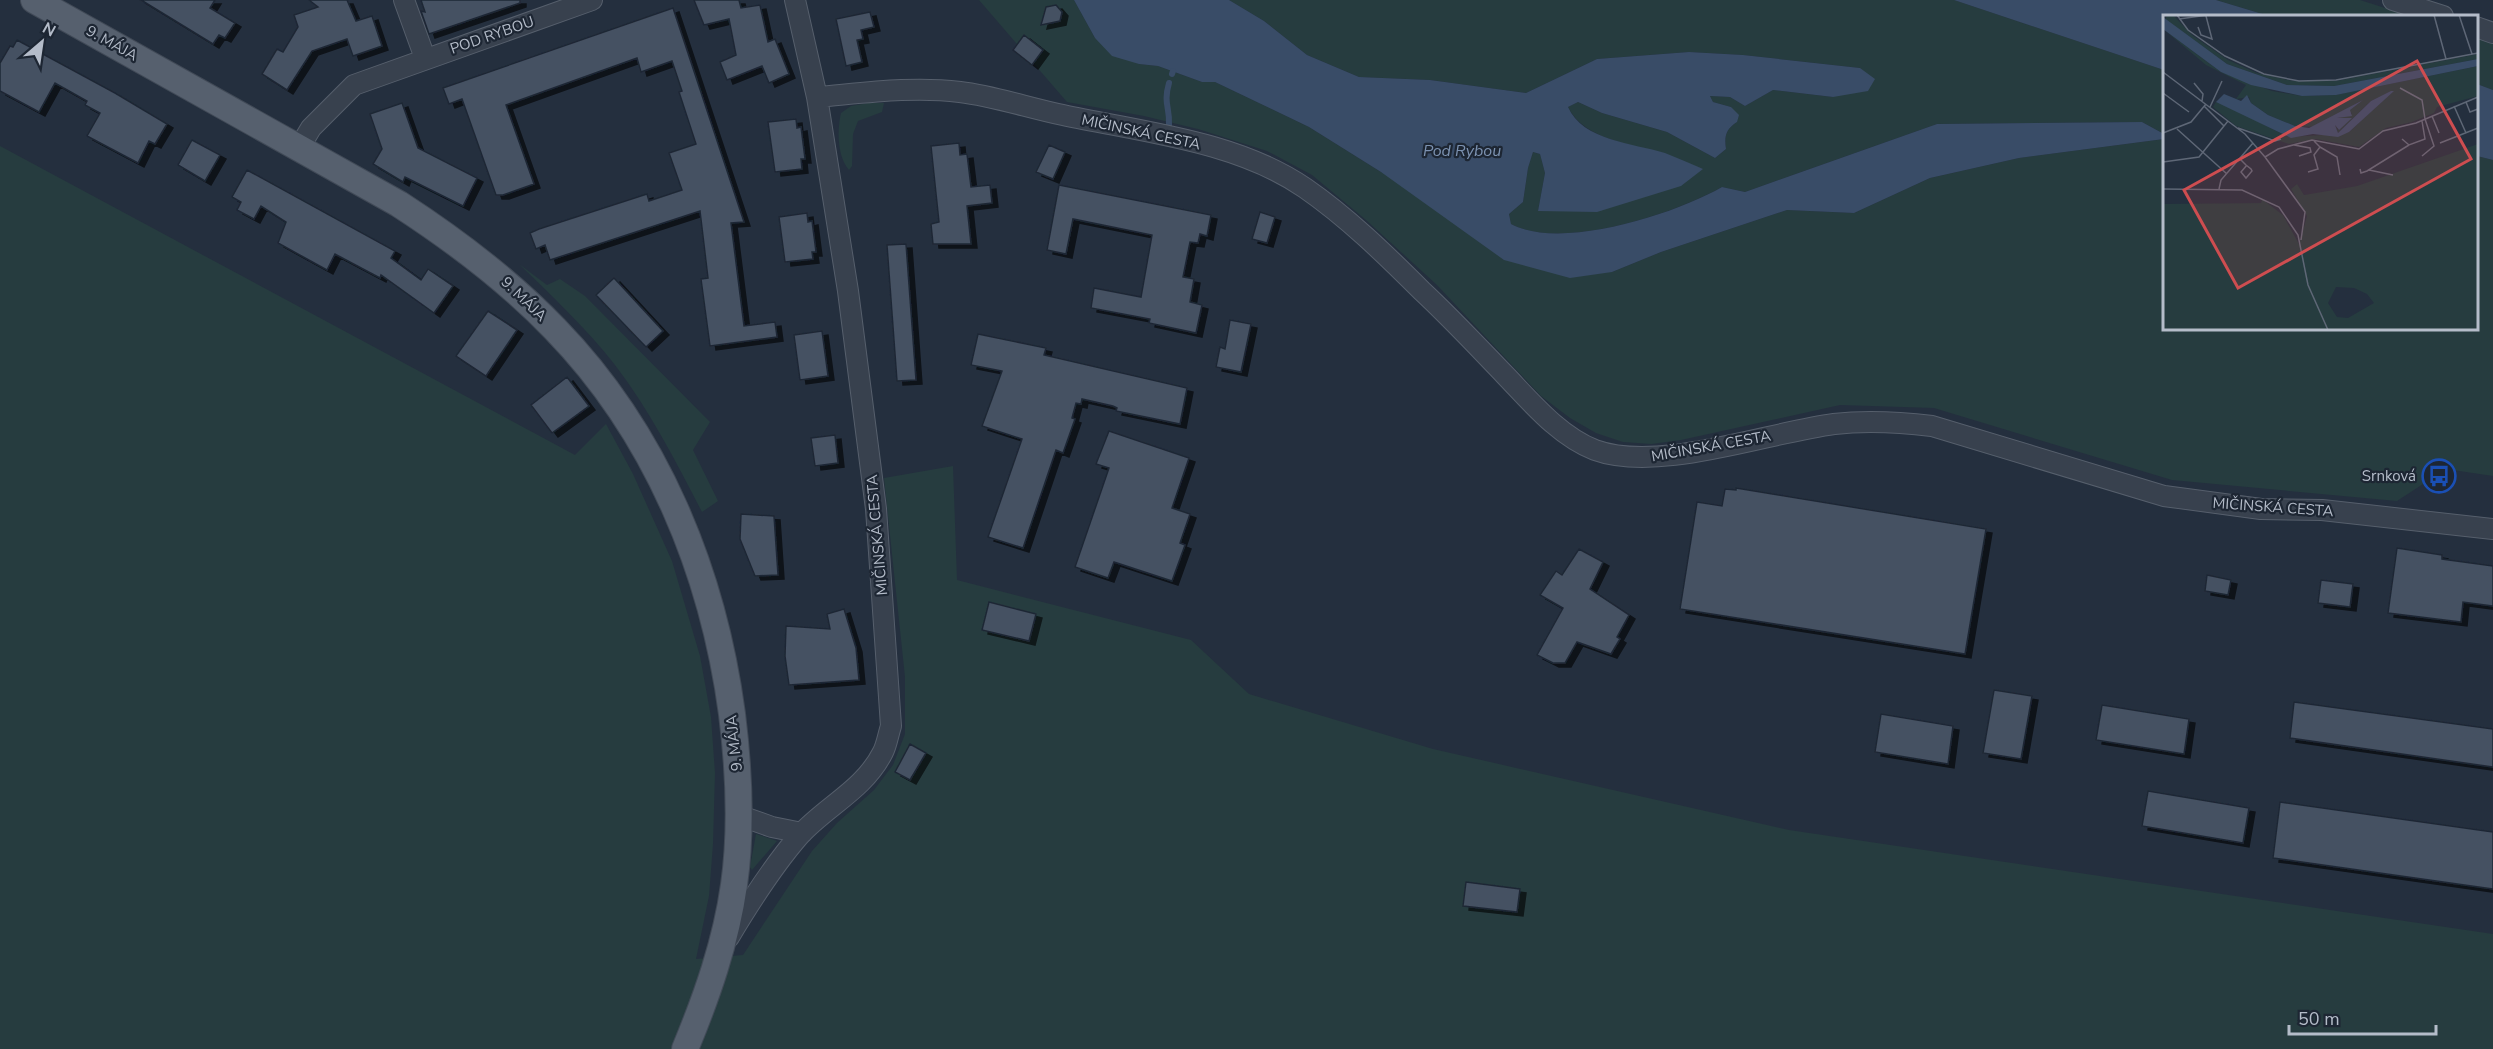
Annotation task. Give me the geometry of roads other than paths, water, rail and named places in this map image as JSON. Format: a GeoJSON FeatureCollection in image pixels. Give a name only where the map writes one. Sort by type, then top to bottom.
{"type":"FeatureCollection","features":[{"type":"Feature","properties":{"kind":"main road","name":"9. MÁJA"},"geometry":{"type":"LineString","coordinates":[[34,0],[399,204],[479,258],[556,330],[597,378],[625,418],[671,500],[702,573],[725,665],[738,761],[734,885],[721,950],[685,1049]]}},
{"type":"Feature","properties":{"kind":"street"},"geometry":{"type":"LineString","coordinates":[[404,0],[425,58]]}},
{"type":"Feature","properties":{"kind":"street","name":"POD RYBOU"},"geometry":{"type":"LineString","coordinates":[[299,148],[311,128],[354,85],[592,0]]}},
{"type":"Feature","properties":{"kind":"street","name":"MIČINSKÁ CESTA"},"geometry":{"type":"LineString","coordinates":[[721,950],[758,890],[802,833],[856,789],[872,770],[883,752],[891,726],[874,498],[848,291],[817,97],[795,0]]}},
{"type":"Feature","properties":{"kind":"street"},"geometry":{"type":"LineString","coordinates":[[2393,0],[2440,15]]}},
{"type":"Feature","properties":{"kind":"street"},"geometry":{"type":"LineString","coordinates":[[2478,28],[2493,33]]}},
{"type":"Feature","properties":{"kind":"street","name":"MIČINSKÁ CESTA"},"geometry":{"type":"LineString","coordinates":[[817,97],[915,89],[962,92],[1061,115],[1186,139],[1234,154],[1279,173],[1305,188],[1397,266],[1568,435],[1593,449],[1622,458],[1654,458],[1832,424],[1869,420],[1898,422],[1932,426],[2164,496],[2261,509],[2322,510],[2493,529]]}},
{"type":"Feature","properties":{"kind":"street"},"geometry":{"type":"LineString","coordinates":[[738,815],[772,827],[802,833]]}},
{"type":"Feature","properties":{"kind":"water","name":"Pod Rybou"},"geometry":{"type":"Polygon","coordinates":[[[1074,0],[1229,0],[1264,21],[1307,55],[1359,77],[1430,80],[1526,93],[1597,59],[1689,52],[1743,55],[1860,68],[1875,79],[1868,91],[1833,97],[1773,90],[1745,106],[1730,97],[1710,96],[1713,102],[1731,107],[1739,115],[1737,122],[1730,127],[1727,133],[1726,149],[1715,158],[1667,132],[1602,113],[1578,102],[1568,107],[1575,118],[1597,134],[1665,153],[1703,169],[1681,186],[1597,212],[1538,211],[1545,173],[1540,154],[1533,152],[1523,202],[1509,214],[1511,224],[1532,231],[1558,233],[1618,226],[1676,208],[1722,187],[1745,192],[1937,124],[2142,122],[2163,133],[2163,139],[2019,158],[1930,178],[1854,213],[1787,210],[1661,252],[1612,272],[1570,278],[1504,260],[1381,172],[1309,127],[1215,82],[1202,82],[1158,66],[1139,64],[1112,56],[1095,38],[1074,0]]]}},
{"type":"Feature","properties":{"kind":"water"},"geometry":{"type":"Polygon","coordinates":[[[1954,0],[2216,0],[2266,15],[2163,15],[2163,70],[1954,0]]]}},
{"type":"Feature","properties":{"kind":"water"},"geometry":{"type":"Polygon","coordinates":[[[2478,84],[2493,90],[2493,160],[2478,156],[2478,84]]]}},
{"type":"Feature","properties":{"kind":"waterway"},"geometry":{"type":"LineString","coordinates":[[1169,83],[1167,96],[1169,125]]}},
{"type":"Feature","properties":{"kind":"place","name":"Srnková"},"geometry":{"type":"Point","coordinates":[2439,476]}}]}
